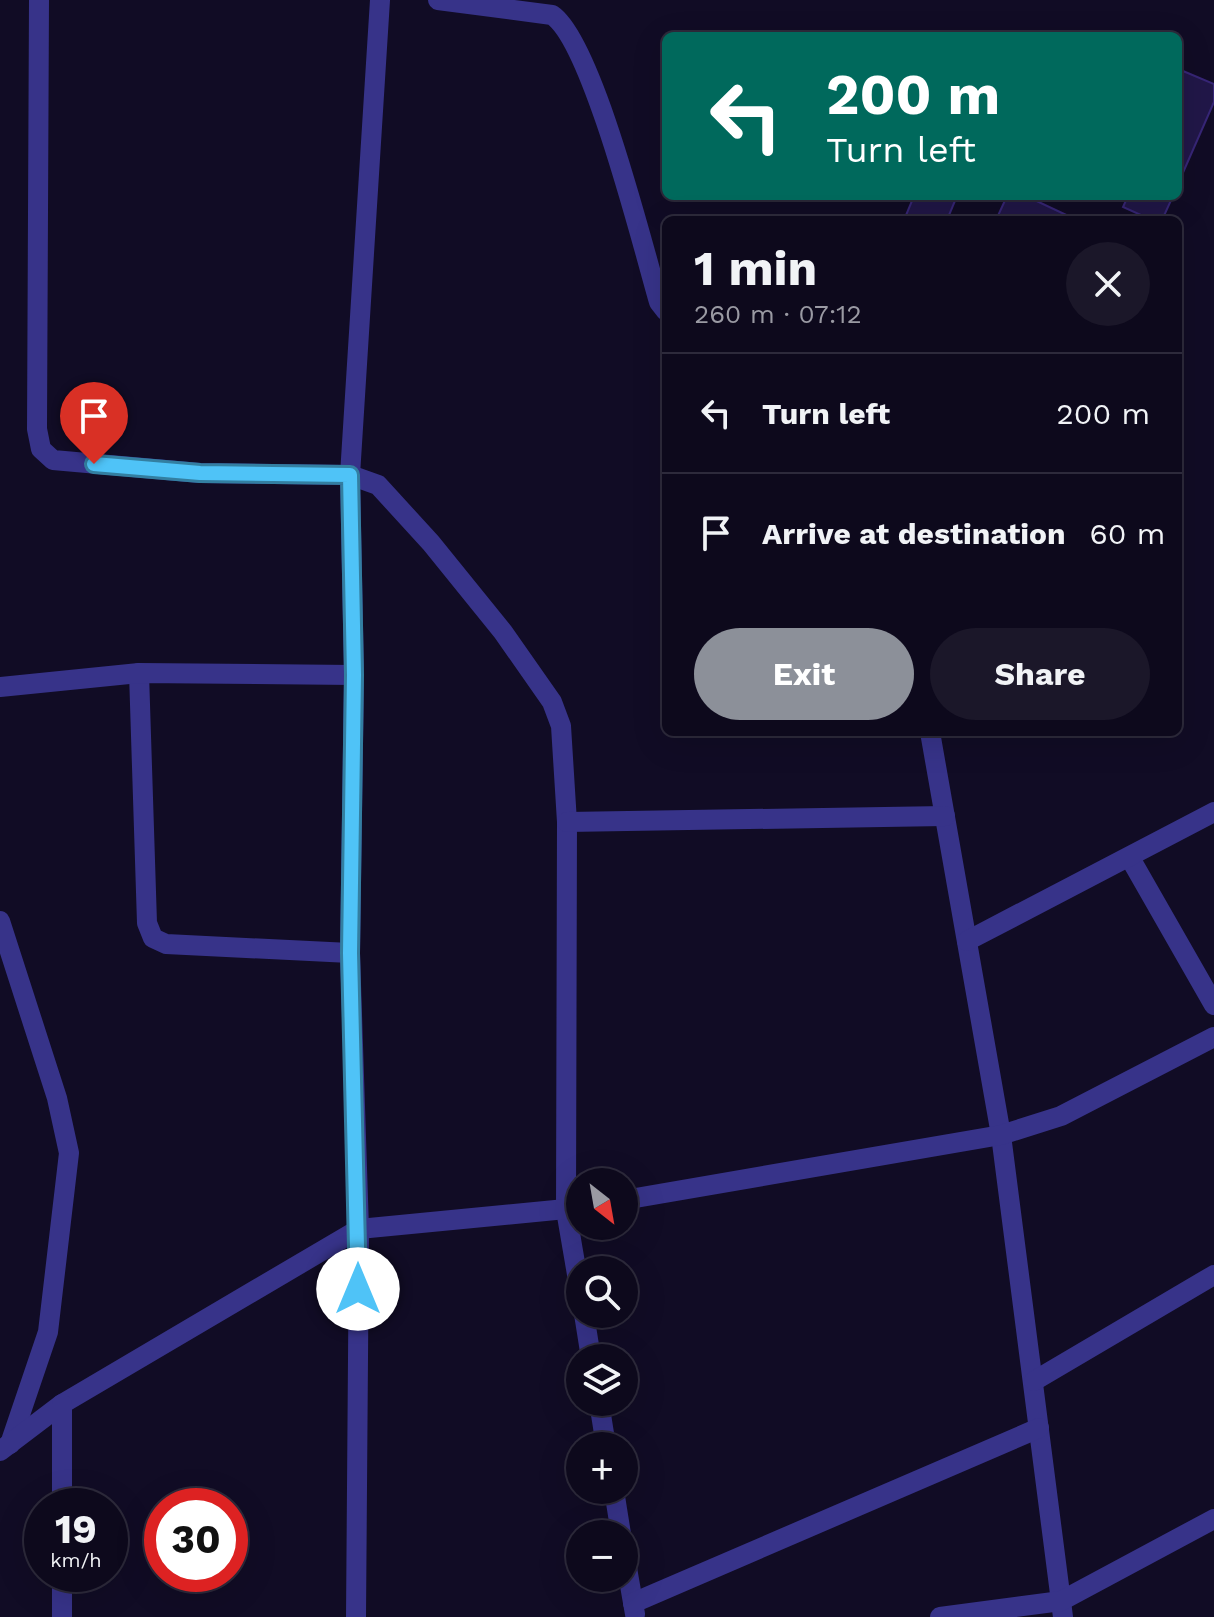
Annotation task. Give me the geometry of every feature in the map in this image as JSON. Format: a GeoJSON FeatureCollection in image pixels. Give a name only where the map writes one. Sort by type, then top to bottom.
{"type":"FeatureCollection","features":[{"type":"Feature","properties":{"kind":"street"},"geometry":{"type":"LineString","coordinates":[[39,0],[37,429],[41,449],[53,460],[77,463],[137,465],[200,473],[350,475],[378,485],[423,533],[503,632],[552,702],[561,726],[567,822],[572,1168]]}},
{"type":"Feature","properties":{"kind":"street"},"geometry":{"type":"LineString","coordinates":[[356,1617],[359,1229],[350,953],[354,675],[350,475],[380,0]]}},
{"type":"Feature","properties":{"kind":"street"},"geometry":{"type":"LineString","coordinates":[[438,0],[552,15],[561,21],[591,78],[662,306]]}},
{"type":"Feature","properties":{"kind":"street"},"geometry":{"type":"LineString","coordinates":[[0,687],[139,673],[354,675]]}},
{"type":"Feature","properties":{"kind":"street"},"geometry":{"type":"LineString","coordinates":[[139,673],[147,923],[153,938],[166,944],[350,953]]}},
{"type":"Feature","properties":{"kind":"street"},"geometry":{"type":"LineString","coordinates":[[931,736],[1001,1135],[1062,1609]]}},
{"type":"Feature","properties":{"kind":"street"},"geometry":{"type":"LineString","coordinates":[[967,941],[1214,812]]}},
{"type":"Feature","properties":{"kind":"street"},"geometry":{"type":"LineString","coordinates":[[567,822],[945,816]]}},
{"type":"Feature","properties":{"kind":"street"},"geometry":{"type":"LineString","coordinates":[[1130,858],[1214,1005]]}},
{"type":"Feature","properties":{"kind":"street"},"geometry":{"type":"LineString","coordinates":[[0,921],[57,1098],[69,1153],[48,1332],[5,1447]]}},
{"type":"Feature","properties":{"kind":"street"},"geometry":{"type":"LineString","coordinates":[[638,1198],[1001,1135],[1061,1116],[1214,1037]]}},
{"type":"Feature","properties":{"kind":"street"},"geometry":{"type":"LineString","coordinates":[[5,1447],[62,1404],[359,1229],[566,1210]]}},
{"type":"Feature","properties":{"kind":"street"},"geometry":{"type":"LineString","coordinates":[[1034,1381],[1214,1275]]}},
{"type":"Feature","properties":{"kind":"street"},"geometry":{"type":"LineString","coordinates":[[62,1404],[62,1488]]}},
{"type":"Feature","properties":{"kind":"street"},"geometry":{"type":"LineString","coordinates":[[634,1610],[1039,1428]]}},
{"type":"Feature","properties":{"kind":"street"},"geometry":{"type":"LineString","coordinates":[[940,1617],[1062,1609],[1214,1519]]}},
{"type":"Feature","properties":{"kind":"street"},"geometry":{"type":"LineString","coordinates":[[62,1592],[62,1617]]}},
{"type":"Feature","properties":{"kind":"building"},"geometry":{"type":"Polygon","coordinates":[[[1182,73],[1214,84],[1214,102],[1182,175],[1182,73]]]}},
{"type":"Feature","properties":{"kind":"building"},"geometry":{"type":"Polygon","coordinates":[[[912,200],[955,200],[949,216],[906,216],[912,200]]]}},
{"type":"Feature","properties":{"kind":"building"},"geometry":{"type":"Polygon","coordinates":[[[1005,200],[1034,200],[1068,216],[998,216],[1005,200]]]}},
{"type":"Feature","properties":{"kind":"building"},"geometry":{"type":"Polygon","coordinates":[[[1126,200],[1171,200],[1164,216],[1143,216],[1123,207],[1126,200]]]}},
{"type":"Feature","properties":{"kind":"route"},"geometry":{"type":"LineString","coordinates":[[94,464],[137,465],[200,473],[350,475],[354,675],[350,953],[359,1229],[358,1289]]}}]}
